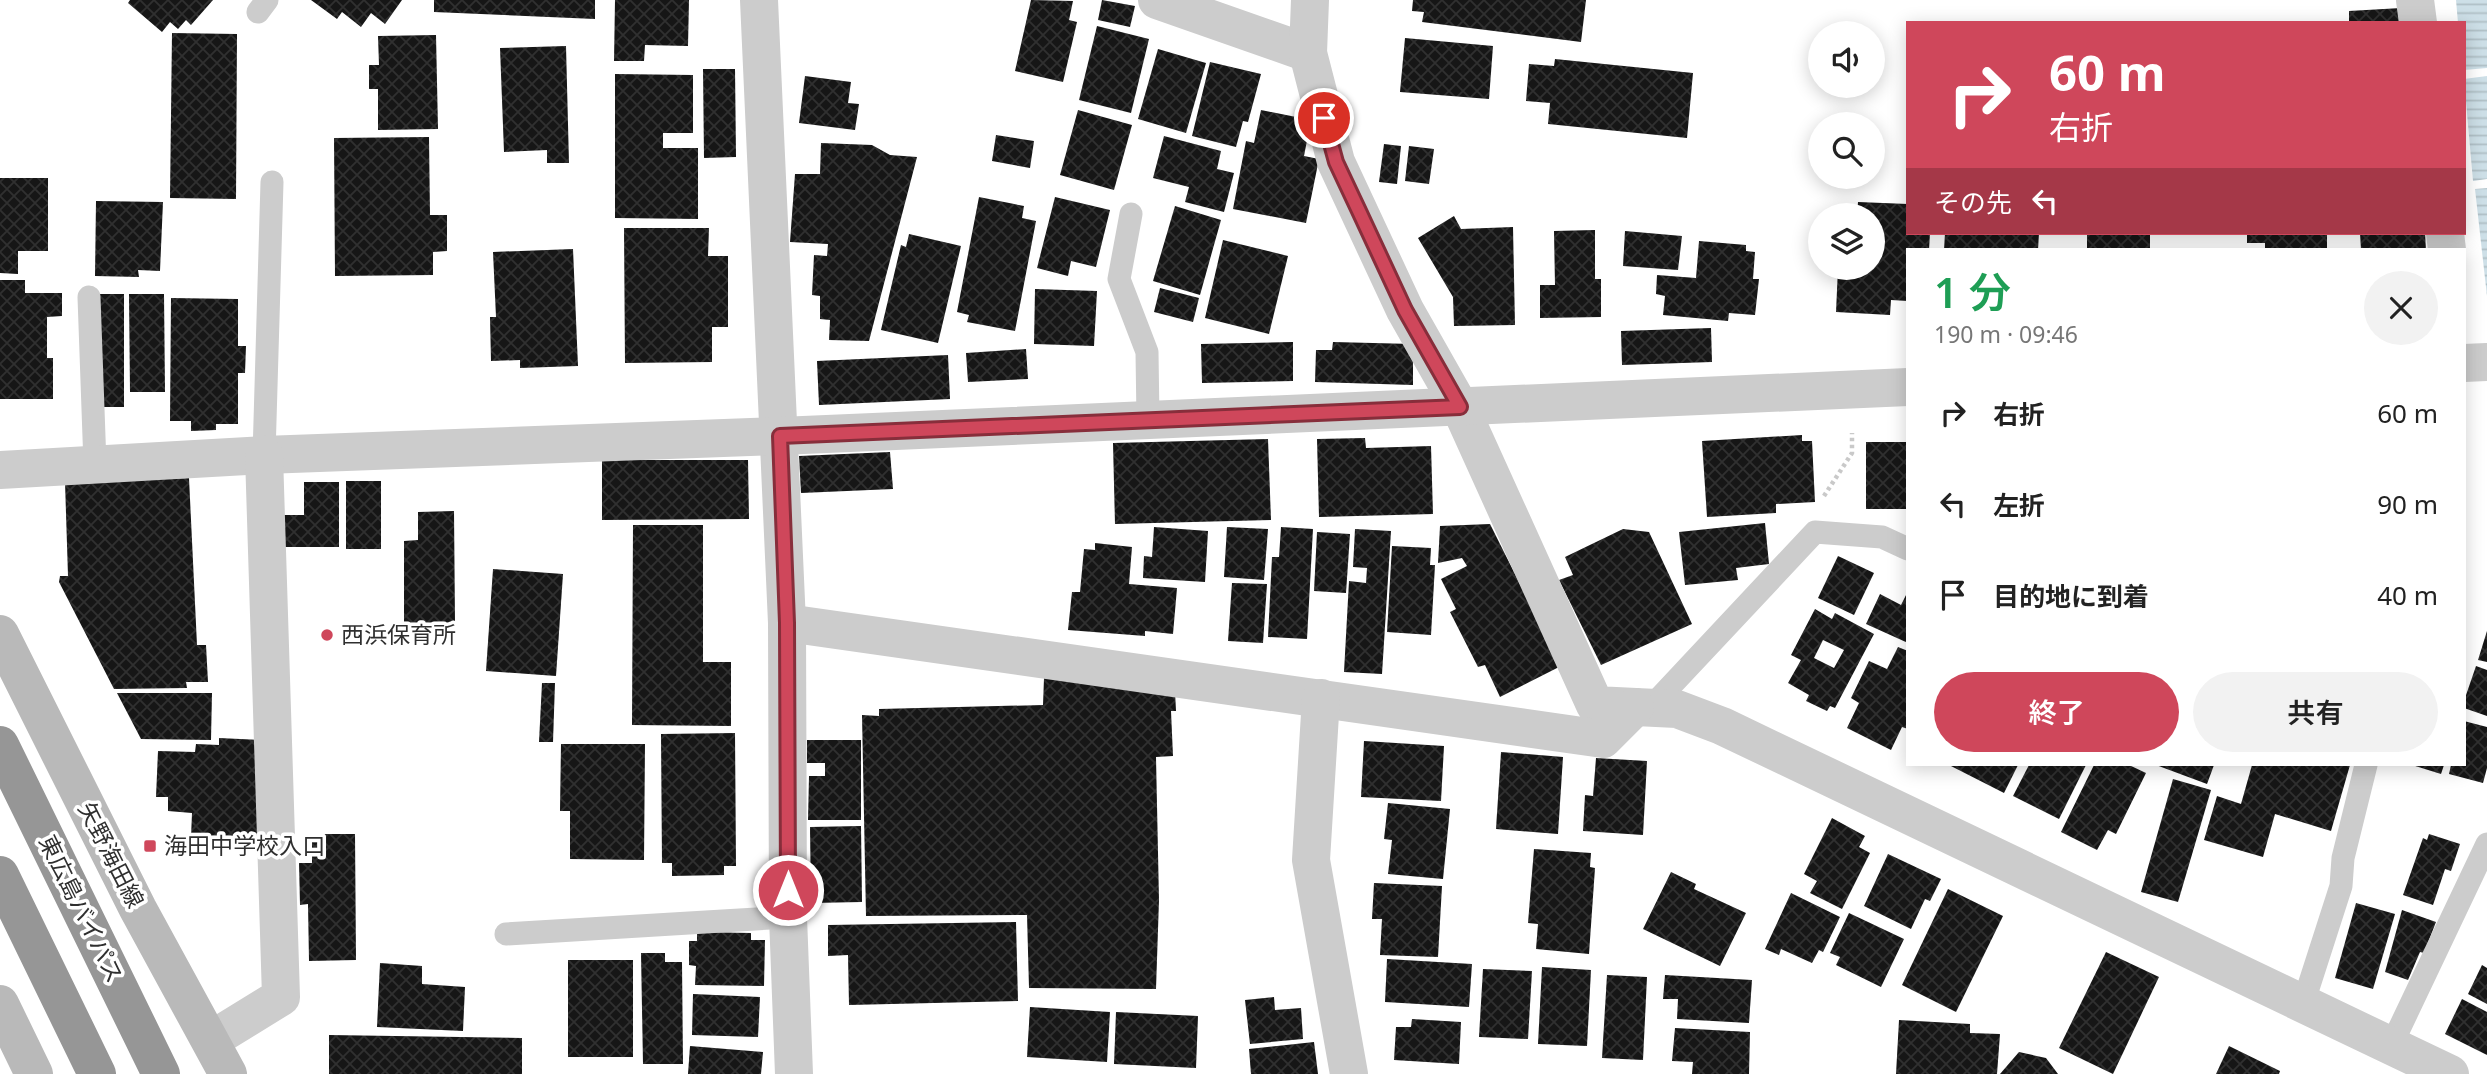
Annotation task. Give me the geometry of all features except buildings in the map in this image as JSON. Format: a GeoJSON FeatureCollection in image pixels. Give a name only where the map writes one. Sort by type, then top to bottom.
{"type":"FeatureCollection","features":[{"type":"Feature","properties":{"kind":"highway","name":"東広島バイパス"},"geometry":{"type":"LineString","coordinates":[[0,745],[161,1074]]}},
{"type":"Feature","properties":{"kind":"highway"},"geometry":{"type":"LineString","coordinates":[[0,875],[97,1074]]}},
{"type":"Feature","properties":{"kind":"main road","name":"矢野海田線"},"geometry":{"type":"LineString","coordinates":[[0,634],[138,909],[228,1074]]}},
{"type":"Feature","properties":{"kind":"main road"},"geometry":{"type":"LineString","coordinates":[[0,1004],[34,1074]]}},
{"type":"Feature","properties":{"kind":"street"},"geometry":{"type":"LineString","coordinates":[[759,0],[787,623],[788,917],[794,1074]]}},
{"type":"Feature","properties":{"kind":"street"},"geometry":{"type":"LineString","coordinates":[[1157,0],[1307,53]]}},
{"type":"Feature","properties":{"kind":"street"},"geometry":{"type":"LineString","coordinates":[[1310,0],[1307,53],[1336,162],[1405,310],[1460,407],[1595,705],[1677,709],[1722,726],[2449,1074]]}},
{"type":"Feature","properties":{"kind":"street"},"geometry":{"type":"LineString","coordinates":[[2415,0],[2418,21]]}},
{"type":"Feature","properties":{"kind":"street"},"geometry":{"type":"LineString","coordinates":[[2466,363],[2487,362]]}},
{"type":"Feature","properties":{"kind":"street"},"geometry":{"type":"LineString","coordinates":[[0,470],[264,454],[780,436],[1906,387]]}},
{"type":"Feature","properties":{"kind":"street"},"geometry":{"type":"LineString","coordinates":[[211,1040],[281,997],[264,454]]}},
{"type":"Feature","properties":{"kind":"street"},"geometry":{"type":"LineString","coordinates":[[787,623],[1604,739],[1642,707]]}},
{"type":"Feature","properties":{"kind":"street"},"geometry":{"type":"LineString","coordinates":[[1321,698],[1311,860],[1349,1074]]}},
{"type":"Feature","properties":{"kind":"lane"},"geometry":{"type":"LineString","coordinates":[[264,454],[272,182]]}},
{"type":"Feature","properties":{"kind":"lane"},"geometry":{"type":"LineString","coordinates":[[1131,214],[1119,279],[1147,352],[1148,421]]}},
{"type":"Feature","properties":{"kind":"lane"},"geometry":{"type":"LineString","coordinates":[[89,297],[95,465]]}},
{"type":"Feature","properties":{"kind":"lane"},"geometry":{"type":"LineString","coordinates":[[1642,707],[1815,532],[1882,537],[1906,548]]}},
{"type":"Feature","properties":{"kind":"lane"},"geometry":{"type":"LineString","coordinates":[[2303,1004],[2341,886],[2343,858],[2366,766]]}},
{"type":"Feature","properties":{"kind":"lane"},"geometry":{"type":"LineString","coordinates":[[2391,1046],[2487,844]]}},
{"type":"Feature","properties":{"kind":"lane"},"geometry":{"type":"LineString","coordinates":[[506,934],[788,917]]}},
{"type":"Feature","properties":{"kind":"path"},"geometry":{"type":"LineString","coordinates":[[1815,532],[1809,518],[1852,453],[1851,390]]}},
{"type":"Feature","properties":{"kind":"shaded area"},"geometry":{"type":"Polygon","coordinates":[[[2456,0],[2487,0],[2487,68],[2466,70],[2466,21],[2458,21],[2456,0]]]}},
{"type":"Feature","properties":{"kind":"shaded area"},"geometry":{"type":"Polygon","coordinates":[[[2487,76],[2487,179],[2473,181],[2466,102],[2466,79],[2487,76]]]}},
{"type":"Feature","properties":{"kind":"shaded area"},"geometry":{"type":"Polygon","coordinates":[[[2487,188],[2487,296],[2475,189],[2487,188]]]}},
{"type":"Feature","properties":{"kind":"place","name":"西浜保育所"},"geometry":{"type":"Point","coordinates":[327,635]}},
{"type":"Feature","properties":{"kind":"place","name":"海田中学校入口"},"geometry":{"type":"Point","coordinates":[150,846]}},
{"type":"Feature","properties":{"kind":"route"},"geometry":{"type":"LineString","coordinates":[[788,890],[787,623],[780,436],[1460,407],[1405,310],[1336,162],[1324,118]]}}]}
